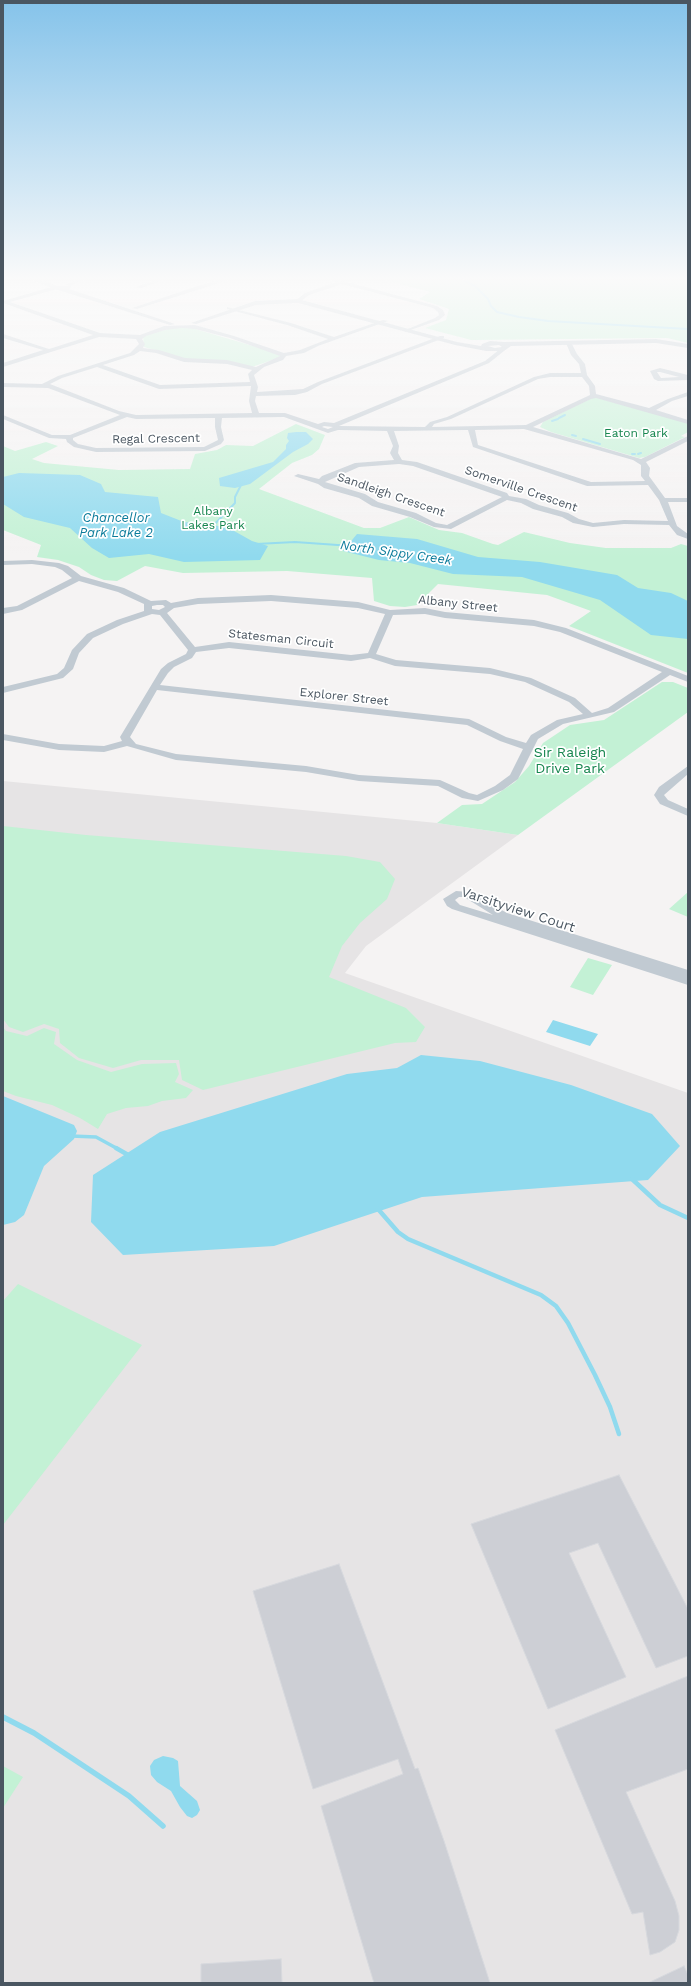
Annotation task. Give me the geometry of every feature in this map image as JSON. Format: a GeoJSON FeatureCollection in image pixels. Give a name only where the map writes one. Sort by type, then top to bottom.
{"type":"FeatureCollection","features":[{"type":"Feature","properties":{"kind":"street"},"geometry":{"type":"LineString","coordinates":[[44,385],[60,377],[75,373]]}},
{"type":"Feature","properties":{"kind":"street"},"geometry":{"type":"LineString","coordinates":[[118,373],[159,387],[254,384]]}},
{"type":"Feature","properties":{"kind":"street"},"geometry":{"type":"LineString","coordinates":[[252,373],[251,374],[254,384],[254,394],[252,401],[256,415]]}},
{"type":"Feature","properties":{"kind":"street"},"geometry":{"type":"LineString","coordinates":[[254,394],[295,393],[305,391],[320,383],[348,373]]}},
{"type":"Feature","properties":{"kind":"street"},"geometry":{"type":"LineString","coordinates":[[333,426],[351,413],[449,373]]}},
{"type":"Feature","properties":{"kind":"street"},"geometry":{"type":"LineString","coordinates":[[318,426],[319,430],[324,431],[406,394],[460,373]]}},
{"type":"Feature","properties":{"kind":"street"},"geometry":{"type":"LineString","coordinates":[[433,427],[538,377],[550,375],[584,375],[591,383],[595,394]]}},
{"type":"Feature","properties":{"kind":"street"},"geometry":{"type":"LineString","coordinates":[[3,385],[44,385],[126,415],[136,417],[285,415],[318,426],[390,429],[533,426],[639,461],[646,467],[645,476],[663,500],[672,523],[680,533],[688,537]]}},
{"type":"Feature","properties":{"kind":"street"},"geometry":{"type":"LineString","coordinates":[[533,426],[595,394],[688,422]]}},
{"type":"Feature","properties":{"kind":"street"},"geometry":{"type":"LineString","coordinates":[[651,410],[670,400],[688,394]]}},
{"type":"Feature","properties":{"kind":"street"},"geometry":{"type":"LineString","coordinates":[[3,418],[50,437],[80,435],[126,415]]}},
{"type":"Feature","properties":{"kind":"street","name":"Regal Crescent"},"geometry":{"type":"LineString","coordinates":[[70,436],[69,441],[76,446],[96,450],[205,449],[219,443],[221,440],[218,427],[219,415]]}},
{"type":"Feature","properties":{"kind":"street"},"geometry":{"type":"LineString","coordinates":[[471,428],[475,446],[590,484],[650,483]]}},
{"type":"Feature","properties":{"kind":"street"},"geometry":{"type":"LineString","coordinates":[[390,429],[396,446],[394,453],[399,462]]}},
{"type":"Feature","properties":{"kind":"street"},"geometry":{"type":"LineString","coordinates":[[639,461],[649,458],[688,438]]}},
{"type":"Feature","properties":{"kind":"street","name":"Sandleigh Crescent"},"geometry":{"type":"LineString","coordinates":[[399,462],[358,465],[325,478],[321,482],[327,486],[362,496],[375,504],[413,515],[434,525],[448,527],[506,498]]}},
{"type":"Feature","properties":{"kind":"street","name":"Somerville Crescent"},"geometry":{"type":"LineString","coordinates":[[399,462],[414,464],[504,494],[506,498],[523,501],[536,507],[593,525],[624,522],[672,523]]}},
{"type":"Feature","properties":{"kind":"street"},"geometry":{"type":"LineString","coordinates":[[298,476],[321,482]]}},
{"type":"Feature","properties":{"kind":"street"},"geometry":{"type":"LineString","coordinates":[[663,500],[688,500]]}},
{"type":"Feature","properties":{"kind":"street"},"geometry":{"type":"LineString","coordinates":[[3,563],[49,563],[62,567],[78,578],[121,590],[150,608],[162,613],[193,650]]}},
{"type":"Feature","properties":{"kind":"street"},"geometry":{"type":"LineString","coordinates":[[4,612],[19,608],[78,578]]}},
{"type":"Feature","properties":{"kind":"street","name":"Albany Street"},"geometry":{"type":"LineString","coordinates":[[150,608],[161,602],[170,606],[198,602],[271,598],[358,604],[390,613],[424,611],[548,625],[688,679]]}},
{"type":"Feature","properties":{"kind":"street"},"geometry":{"type":"LineString","coordinates":[[162,613],[169,610],[170,606]]}},
{"type":"Feature","properties":{"kind":"street"},"geometry":{"type":"LineString","coordinates":[[3,690],[60,676],[68,669],[75,652],[90,636],[150,608]]}},
{"type":"Feature","properties":{"kind":"street"},"geometry":{"type":"LineString","coordinates":[[371,655],[390,613]]}},
{"type":"Feature","properties":{"kind":"street","name":"Statesman Circuit"},"geometry":{"type":"LineString","coordinates":[[128,743],[125,737],[154,687],[168,668],[178,660],[189,656],[193,650],[229,645],[351,658],[371,655],[395,663],[490,671],[528,680],[572,700],[590,716]]}},
{"type":"Feature","properties":{"kind":"street"},"geometry":{"type":"LineString","coordinates":[[3,737],[59,747],[104,749],[128,743],[133,746],[176,757],[306,769],[372,780],[440,783],[466,796],[478,798],[499,788],[514,777],[534,737],[560,722],[611,710],[668,672]]}},
{"type":"Feature","properties":{"kind":"street","name":"Explorer Street"},"geometry":{"type":"LineString","coordinates":[[154,687],[469,722],[503,739],[528,747]]}},
{"type":"Feature","properties":{"kind":"street"},"geometry":{"type":"LineString","coordinates":[[688,769],[661,790],[659,795],[664,802],[688,813]]}},
{"type":"Feature","properties":{"kind":"street","name":"Varsityview Court"},"geometry":{"type":"LineString","coordinates":[[501,918],[619,955],[688,974]]}},
{"type":"Feature","properties":{"kind":"street","name":"Varsityview Court"},"geometry":{"type":"LineString","coordinates":[[619,955],[688,981]]}},
{"type":"Feature","properties":{"kind":"shaded area"},"geometry":{"type":"Polygon","coordinates":[[[3,781],[437,823],[518,835],[366,946],[345,973],[688,1093],[688,1983],[3,1983],[3,781]]]}},
{"type":"Feature","properties":{"kind":"green space","name":"Eaton Park"},"geometry":{"type":"Polygon","coordinates":[[[594,397],[688,423],[688,432],[681,436],[685,437],[645,457],[639,458],[551,432],[540,427],[543,422],[594,397]]]}},
{"type":"Feature","properties":{"kind":"green space","name":"Albany Lakes Park"},"geometry":{"type":"Polygon","coordinates":[[[296,424],[325,435],[319,449],[312,455],[292,463],[259,489],[364,528],[380,528],[409,517],[439,530],[462,533],[498,545],[524,532],[570,543],[606,548],[671,548],[681,544],[688,546],[688,673],[569,626],[591,611],[547,595],[438,584],[417,605],[405,607],[390,606],[374,601],[372,578],[287,571],[183,573],[145,566],[117,581],[104,580],[91,575],[79,567],[58,560],[37,557],[41,545],[3,530],[3,446],[15,451],[46,442],[58,446],[32,459],[44,463],[119,470],[190,469],[195,454],[217,450],[226,445],[253,446],[296,424]]]}},
{"type":"Feature","properties":{"kind":"green space","name":"Sir Raleigh Drive Park"},"geometry":{"type":"Polygon","coordinates":[[[662,682],[673,682],[688,688],[688,712],[518,835],[437,823],[462,805],[482,804],[515,782],[529,766],[543,743],[570,725],[604,720],[662,682]]]}},
{"type":"Feature","properties":{"kind":"green space"},"geometry":{"type":"Polygon","coordinates":[[[3,826],[86,835],[346,856],[380,862],[395,879],[387,899],[360,923],[342,946],[329,977],[406,1008],[425,1027],[416,1042],[395,1043],[203,1090],[182,1080],[179,1060],[141,1060],[113,1068],[79,1058],[60,1043],[59,1029],[44,1024],[23,1032],[9,1027],[3,1019],[3,826]]]}},
{"type":"Feature","properties":{"kind":"green space"},"geometry":{"type":"Polygon","coordinates":[[[688,892],[688,917],[669,909],[688,892]]]}},
{"type":"Feature","properties":{"kind":"green space"},"geometry":{"type":"Polygon","coordinates":[[[588,958],[612,965],[593,995],[570,987],[588,958]]]}},
{"type":"Feature","properties":{"kind":"green space"},"geometry":{"type":"Polygon","coordinates":[[[3,1027],[6,1031],[27,1036],[44,1028],[56,1032],[54,1044],[77,1060],[111,1072],[142,1064],[176,1063],[179,1074],[175,1082],[193,1090],[186,1098],[162,1101],[148,1106],[126,1108],[107,1114],[98,1129],[80,1118],[52,1105],[16,1096],[3,1091],[3,1027]]]}},
{"type":"Feature","properties":{"kind":"green space"},"geometry":{"type":"Polygon","coordinates":[[[18,1284],[142,1345],[3,1525],[3,1301],[18,1284]]]}},
{"type":"Feature","properties":{"kind":"green space"},"geometry":{"type":"Polygon","coordinates":[[[3,1766],[23,1777],[3,1808],[3,1766]]]}},
{"type":"Feature","properties":{"kind":"water"},"geometry":{"type":"Polygon","coordinates":[[[306,432],[313,439],[250,484],[235,488],[220,486],[219,478],[273,462],[286,449],[286,445],[289,441],[287,438],[288,433],[306,432]]]}},
{"type":"Feature","properties":{"kind":"water","name":"Chancellor Park Lake 2"},"geometry":{"type":"Polygon","coordinates":[[[19,473],[80,475],[101,484],[105,492],[158,497],[161,513],[184,522],[227,527],[252,541],[268,546],[260,560],[184,562],[149,554],[109,558],[92,548],[70,528],[24,517],[3,504],[3,477],[19,473]]]}},
{"type":"Feature","properties":{"kind":"water"},"geometry":{"type":"Polygon","coordinates":[[[357,534],[417,539],[478,557],[540,562],[617,575],[638,588],[671,593],[688,601],[688,639],[651,635],[600,600],[522,577],[453,574],[410,563],[379,560],[343,551],[357,534]]]}},
{"type":"Feature","properties":{"kind":"water"},"geometry":{"type":"Polygon","coordinates":[[[553,1020],[598,1034],[590,1046],[546,1032],[553,1020]]]}},
{"type":"Feature","properties":{"kind":"water"},"geometry":{"type":"Polygon","coordinates":[[[421,1055],[480,1061],[571,1085],[652,1114],[680,1146],[648,1180],[422,1197],[274,1246],[123,1255],[91,1222],[93,1175],[160,1132],[347,1074],[397,1068],[421,1055]]]}},
{"type":"Feature","properties":{"kind":"water"},"geometry":{"type":"Polygon","coordinates":[[[3,1096],[74,1125],[77,1131],[74,1139],[44,1166],[24,1215],[15,1222],[3,1225],[3,1096]]]}},
{"type":"Feature","properties":{"kind":"water"},"geometry":{"type":"Polygon","coordinates":[[[163,1756],[173,1758],[178,1761],[180,1786],[197,1801],[200,1810],[197,1815],[192,1818],[187,1816],[180,1807],[171,1791],[157,1782],[151,1775],[150,1766],[154,1760],[163,1756]]]}},
{"type":"Feature","properties":{"kind":"building"},"geometry":{"type":"Polygon","coordinates":[[[619,1475],[688,1609],[688,1656],[656,1668],[598,1543],[569,1553],[626,1677],[548,1709],[471,1524],[619,1475]]]}},
{"type":"Feature","properties":{"kind":"building"},"geometry":{"type":"Polygon","coordinates":[[[339,1564],[415,1769],[418,1768],[444,1841],[490,1983],[374,1983],[321,1806],[403,1774],[398,1759],[313,1789],[253,1591],[339,1564]]]}},
{"type":"Feature","properties":{"kind":"building"},"geometry":{"type":"Polygon","coordinates":[[[688,1676],[688,1769],[626,1792],[675,1901],[679,1916],[679,1930],[675,1942],[660,1952],[650,1955],[643,1912],[632,1914],[555,1730],[688,1676]]]}},
{"type":"Feature","properties":{"kind":"building"},"geometry":{"type":"Polygon","coordinates":[[[281,1959],[282,1983],[201,1983],[201,1964],[281,1959]]]}},
{"type":"Feature","properties":{"kind":"building"},"geometry":{"type":"Polygon","coordinates":[[[684,1966],[688,1975],[688,1983],[648,1983],[684,1966]]]}},
{"type":"Feature","properties":{"kind":"waterway"},"geometry":{"type":"LineString","coordinates":[[559,418],[565,415]]}},
{"type":"Feature","properties":{"kind":"waterway"},"geometry":{"type":"LineString","coordinates":[[552,421],[558,419]]}},
{"type":"Feature","properties":{"kind":"waterway"},"geometry":{"type":"LineString","coordinates":[[572,435],[576,436]]}},
{"type":"Feature","properties":{"kind":"waterway"},"geometry":{"type":"LineString","coordinates":[[583,439],[600,444]]}},
{"type":"Feature","properties":{"kind":"waterway"},"geometry":{"type":"LineString","coordinates":[[211,528],[235,503],[235,497],[242,483]]}},
{"type":"Feature","properties":{"kind":"waterway","name":"North Sippy Creek"},"geometry":{"type":"LineString","coordinates":[[256,544],[295,542],[352,546]]}},
{"type":"Feature","properties":{"kind":"waterway"},"geometry":{"type":"LineString","coordinates":[[71,1136],[96,1137],[118,1149]]}},
{"type":"Feature","properties":{"kind":"waterway"},"geometry":{"type":"LineString","coordinates":[[116,1148],[130,1156]]}},
{"type":"Feature","properties":{"kind":"waterway"},"geometry":{"type":"LineString","coordinates":[[632,1179],[660,1205],[688,1218]]}},
{"type":"Feature","properties":{"kind":"waterway"},"geometry":{"type":"LineString","coordinates":[[378,1209],[398,1232],[408,1239],[541,1295],[556,1306],[568,1323],[595,1375],[610,1407],[619,1434]]}},
{"type":"Feature","properties":{"kind":"waterway"},"geometry":{"type":"LineString","coordinates":[[3,1717],[34,1733],[129,1796],[163,1826]]}}]}
